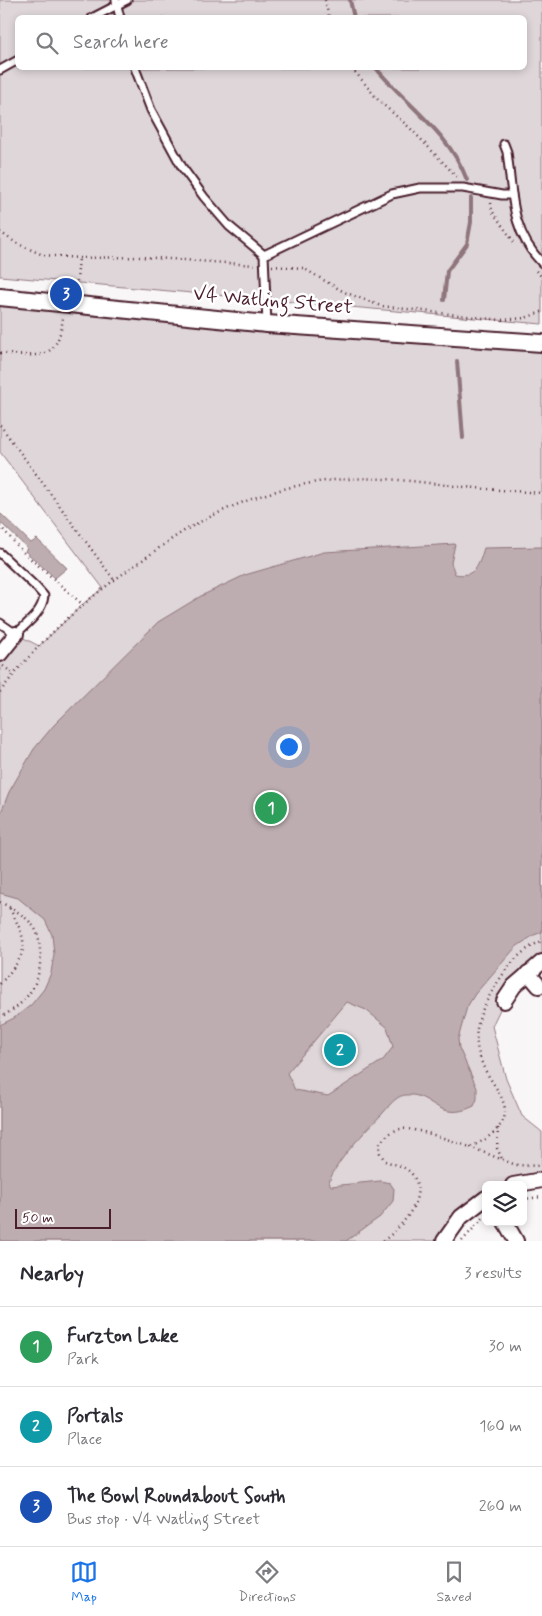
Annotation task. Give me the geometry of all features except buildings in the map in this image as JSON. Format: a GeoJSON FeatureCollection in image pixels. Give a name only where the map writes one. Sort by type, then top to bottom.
{"type":"FeatureCollection","features":[{"type":"Feature","properties":{"kind":"street","name":"V4 Watling Street"},"geometry":{"type":"LineString","coordinates":[[0,297],[70,297],[266,324],[542,343]]}},
{"type":"Feature","properties":{"kind":"street"},"geometry":{"type":"LineString","coordinates":[[0,654],[16,634]]}},
{"type":"Feature","properties":{"kind":"street"},"geometry":{"type":"LineString","coordinates":[[504,1001],[514,986],[528,972],[542,962]]}},
{"type":"Feature","properties":{"kind":"street"},"geometry":{"type":"LineString","coordinates":[[528,972],[539,986]]}},
{"type":"Feature","properties":{"kind":"street"},"geometry":{"type":"LineString","coordinates":[[527,1183],[542,1180]]}},
{"type":"Feature","properties":{"kind":"street"},"geometry":{"type":"LineString","coordinates":[[444,1241],[461,1218],[482,1201]]}},
{"type":"Feature","properties":{"kind":"street"},"geometry":{"type":"LineString","coordinates":[[507,1226],[516,1241]]}},
{"type":"Feature","properties":{"kind":"lane"},"geometry":{"type":"LineString","coordinates":[[97,15],[117,2],[127,0]]}},
{"type":"Feature","properties":{"kind":"lane"},"geometry":{"type":"LineString","coordinates":[[117,2],[119,15]]}},
{"type":"Feature","properties":{"kind":"lane"},"geometry":{"type":"LineString","coordinates":[[0,70],[15,62]]}},
{"type":"Feature","properties":{"kind":"lane"},"geometry":{"type":"LineString","coordinates":[[136,70],[151,110],[182,167],[229,226],[264,255],[266,324]]}},
{"type":"Feature","properties":{"kind":"lane"},"geometry":{"type":"LineString","coordinates":[[504,144],[507,152],[514,211],[521,233],[542,263]]}},
{"type":"Feature","properties":{"kind":"lane"},"geometry":{"type":"LineString","coordinates":[[264,255],[392,194],[420,188],[462,188],[512,195]]}},
{"type":"Feature","properties":{"kind":"lane"},"geometry":{"type":"LineString","coordinates":[[0,553],[44,596],[43,605],[37,614],[16,634],[0,623]]}},
{"type":"Feature","properties":{"kind":"path"},"geometry":{"type":"LineString","coordinates":[[325,0],[328,15]]}},
{"type":"Feature","properties":{"kind":"path"},"geometry":{"type":"LineString","coordinates":[[354,70],[379,101],[410,128],[458,179]]}},
{"type":"Feature","properties":{"kind":"path"},"geometry":{"type":"LineString","coordinates":[[488,192],[492,210],[516,246]]}},
{"type":"Feature","properties":{"kind":"path"},"geometry":{"type":"LineString","coordinates":[[0,353],[44,354],[56,345],[60,337],[79,258]]}},
{"type":"Feature","properties":{"kind":"path"},"geometry":{"type":"LineString","coordinates":[[532,266],[542,277]]}},
{"type":"Feature","properties":{"kind":"path"},"geometry":{"type":"LineString","coordinates":[[0,425],[114,580]]}},
{"type":"Feature","properties":{"kind":"path"},"geometry":{"type":"LineString","coordinates":[[0,692],[38,646],[83,604],[114,580],[172,539],[206,518],[251,499],[287,488],[349,479],[396,480],[542,493]]}},
{"type":"Feature","properties":{"kind":"path"},"geometry":{"type":"LineString","coordinates":[[0,526],[24,552],[83,604]]}},
{"type":"Feature","properties":{"kind":"path"},"geometry":{"type":"LineString","coordinates":[[0,664],[14,674]]}},
{"type":"Feature","properties":{"kind":"path"},"geometry":{"type":"LineString","coordinates":[[0,902],[24,916],[34,928],[40,943],[41,962],[37,982],[30,993],[21,1003],[0,1017]]}},
{"type":"Feature","properties":{"kind":"path"},"geometry":{"type":"LineString","coordinates":[[0,984],[18,961],[24,946],[24,937],[9,907]]}},
{"type":"Feature","properties":{"kind":"path"},"geometry":{"type":"LineString","coordinates":[[470,1147],[480,1143],[498,1128],[505,1115],[503,1100],[488,1077],[477,1049],[477,1032],[481,1009],[506,967],[532,945],[542,941]]}},
{"type":"Feature","properties":{"kind":"path"},"geometry":{"type":"LineString","coordinates":[[498,1128],[496,1148],[502,1161]]}},
{"type":"Feature","properties":{"kind":"path"},"geometry":{"type":"LineString","coordinates":[[383,1241],[405,1220],[415,1203],[418,1190],[416,1180],[410,1172],[385,1161],[380,1153],[379,1144],[387,1134],[402,1129],[423,1132],[470,1147],[502,1161],[516,1165],[542,1167]]}},
{"type":"Feature","properties":{"kind":"path"},"geometry":{"type":"LineString","coordinates":[[527,1199],[542,1197]]}},
{"type":"Feature","properties":{"kind":"path"},"geometry":{"type":"LineString","coordinates":[[462,1241],[482,1219]]}},
{"type":"Feature","properties":{"kind":"shaded area"},"geometry":{"type":"Polygon","coordinates":[[[0,0],[542,0],[542,324],[0,276],[0,0]]]}},
{"type":"Feature","properties":{"kind":"shaded area"},"geometry":{"type":"Polygon","coordinates":[[[0,304],[542,343],[542,962],[504,1001],[492,1026],[506,1079],[522,1116],[542,1132],[542,1180],[527,1183],[527,1181],[482,1181],[482,1202],[444,1241],[0,1241],[0,654],[16,634],[39,646],[83,604],[103,588],[0,452],[0,304]]]}},
{"type":"Feature","properties":{"kind":"shaded area"},"geometry":{"type":"Polygon","coordinates":[[[0,513],[31,543],[37,539],[67,568],[55,578],[25,551],[27,548],[0,522],[0,513]]]}},
{"type":"Feature","properties":{"kind":"shaded area"},"geometry":{"type":"Polygon","coordinates":[[[455,544],[451,563],[455,574],[462,575],[475,569],[484,548],[542,547],[542,932],[516,947],[475,994],[467,1007],[458,1039],[459,1048],[477,1088],[477,1099],[474,1106],[462,1111],[444,1110],[415,1095],[402,1096],[392,1102],[345,1155],[329,1182],[331,1186],[380,1181],[390,1183],[394,1189],[393,1201],[380,1217],[346,1241],[0,1241],[0,1025],[14,1018],[31,1005],[44,989],[51,973],[54,954],[52,935],[45,920],[18,898],[0,893],[0,815],[9,792],[34,749],[54,725],[158,622],[201,596],[245,575],[324,552],[455,544]],[[347,1002],[287,1073],[295,1090],[328,1096],[383,1060],[393,1047],[387,1027],[366,1010],[347,1002]]]}},
{"type":"Feature","properties":{"kind":"waterway"},"geometry":{"type":"LineString","coordinates":[[350,0],[353,15]]}},
{"type":"Feature","properties":{"kind":"waterway"},"geometry":{"type":"LineString","coordinates":[[378,70],[438,133],[450,148],[467,180]]}},
{"type":"Feature","properties":{"kind":"waterway"},"geometry":{"type":"LineString","coordinates":[[444,300],[447,271],[467,244],[471,222],[471,198]]}},
{"type":"Feature","properties":{"kind":"waterway"},"geometry":{"type":"LineString","coordinates":[[457,361],[463,438]]}},
{"type":"Feature","properties":{"kind":"place","name":"The Bowl Roundabout South"},"geometry":{"type":"Point","coordinates":[66,294]}},
{"type":"Feature","properties":{"kind":"place","name":"Furzton Lake"},"geometry":{"type":"Point","coordinates":[271,808]}},
{"type":"Feature","properties":{"kind":"place","name":"Portals"},"geometry":{"type":"Point","coordinates":[340,1050]}}]}
